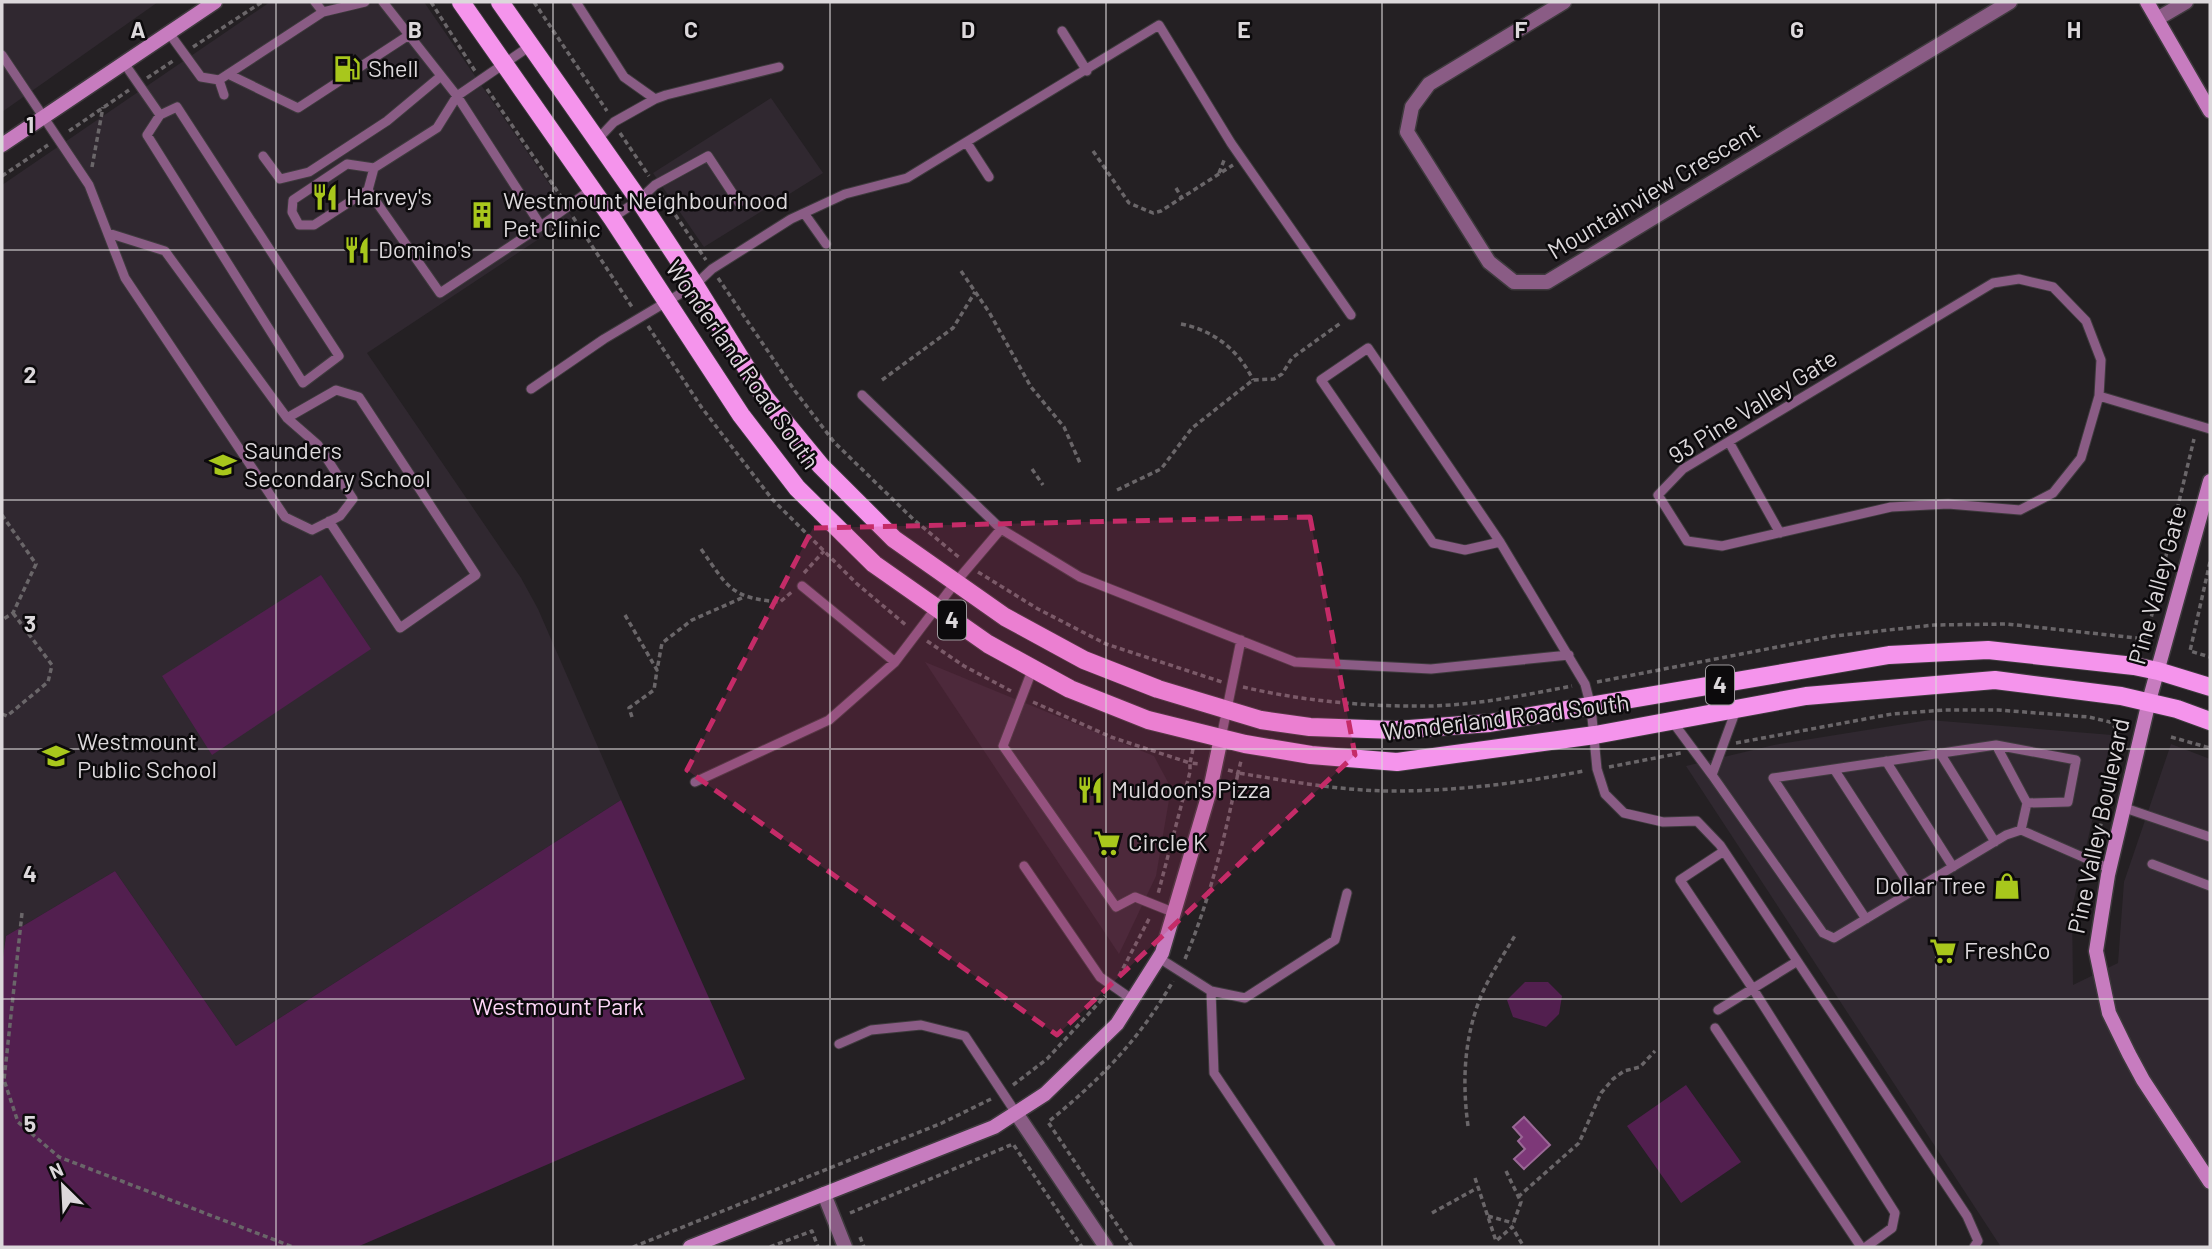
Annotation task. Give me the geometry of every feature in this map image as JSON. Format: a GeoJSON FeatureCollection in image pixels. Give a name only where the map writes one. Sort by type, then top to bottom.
{"type":"FeatureCollection","features":[{"type":"Feature","properties":{"kind":"main road","name":"Wonderland Road South"},"geometry":{"type":"LineString","coordinates":[[461,2],[612,218],[741,415],[797,488],[873,564],[988,644],[1070,689],[1148,720],[1221,738],[1311,755],[1397,762],[1595,735],[1839,692],[1995,680],[2149,701],[2210,721]]}},
{"type":"Feature","properties":{"kind":"main road","name":"Wonderland Road South"},"geometry":{"type":"LineString","coordinates":[[500,2],[639,200],[765,398],[821,466],[894,539],[1005,617],[1084,660],[1158,689],[1261,720],[1310,727],[1396,730],[1490,723],[1889,655],[1988,650],[2158,671],[2210,687]]}},
{"type":"Feature","properties":{"kind":"street"},"geometry":{"type":"LineString","coordinates":[[2,145],[215,2]]}},
{"type":"Feature","properties":{"kind":"street","name":"Mountainview Crescent"},"geometry":{"type":"LineString","coordinates":[[1564,2],[1429,84],[1412,107],[1407,132],[1489,261],[1514,282],[1547,282],[2010,2]]}},
{"type":"Feature","properties":{"kind":"street"},"geometry":{"type":"LineString","coordinates":[[2147,2],[2210,111]]}},
{"type":"Feature","properties":{"kind":"street"},"geometry":{"type":"LineString","coordinates":[[2157,19],[2186,2]]}},
{"type":"Feature","properties":{"kind":"street","name":"Pine Valley Gate"},"geometry":{"type":"LineString","coordinates":[[2149,701],[2210,481]]}},
{"type":"Feature","properties":{"kind":"street","name":"Pine Valley Boulevard"},"geometry":{"type":"LineString","coordinates":[[2149,701],[2110,869],[2096,951],[2109,1013],[2143,1080],[2210,1182]]}},
{"type":"Feature","properties":{"kind":"street"},"geometry":{"type":"LineString","coordinates":[[690,1247],[994,1127],[1045,1094],[1117,1024],[1159,958],[1175,913],[1210,790],[1221,738]]}},
{"type":"Feature","properties":{"kind":"street"},"geometry":{"type":"LineString","coordinates":[[1016,1113],[1106,1247]]}},
{"type":"Feature","properties":{"kind":"street"},"geometry":{"type":"LineString","coordinates":[[824,1194],[845,1247]]}},
{"type":"Feature","properties":{"kind":"lane"},"geometry":{"type":"LineString","coordinates":[[316,2],[323,12]]}},
{"type":"Feature","properties":{"kind":"lane"},"geometry":{"type":"LineString","coordinates":[[169,33],[201,77],[219,80],[323,12],[365,2]]}},
{"type":"Feature","properties":{"kind":"lane"},"geometry":{"type":"LineString","coordinates":[[383,2],[457,96],[541,226]]}},
{"type":"Feature","properties":{"kind":"lane"},"geometry":{"type":"LineString","coordinates":[[576,2],[624,77],[655,99]]}},
{"type":"Feature","properties":{"kind":"lane"},"geometry":{"type":"LineString","coordinates":[[531,389],[604,340],[695,285],[712,269],[790,219],[845,194],[907,178],[1159,25],[1231,143],[1351,316]]}},
{"type":"Feature","properties":{"kind":"lane"},"geometry":{"type":"LineString","coordinates":[[1062,31],[1087,71]]}},
{"type":"Feature","properties":{"kind":"lane"},"geometry":{"type":"LineString","coordinates":[[360,67],[409,35]]}},
{"type":"Feature","properties":{"kind":"lane"},"geometry":{"type":"LineString","coordinates":[[374,168],[368,190],[314,225],[299,225],[292,212],[293,200],[346,164],[374,168],[437,128],[457,96],[530,46]]}},
{"type":"Feature","properties":{"kind":"lane"},"geometry":{"type":"LineString","coordinates":[[2,55],[42,119],[89,185],[125,278],[285,517],[312,530],[340,516],[353,499],[318,445],[287,418],[165,251],[108,233]]}},
{"type":"Feature","properties":{"kind":"lane"},"geometry":{"type":"LineString","coordinates":[[124,63],[160,115]]}},
{"type":"Feature","properties":{"kind":"lane"},"geometry":{"type":"LineString","coordinates":[[597,140],[614,122],[655,99],[779,67]]}},
{"type":"Feature","properties":{"kind":"lane"},"geometry":{"type":"LineString","coordinates":[[228,74],[298,108],[341,80]]}},
{"type":"Feature","properties":{"kind":"lane"},"geometry":{"type":"LineString","coordinates":[[262,156],[280,178],[309,172],[387,121],[441,76]]}},
{"type":"Feature","properties":{"kind":"lane"},"geometry":{"type":"LineString","coordinates":[[219,80],[225,95]]}},
{"type":"Feature","properties":{"kind":"lane"},"geometry":{"type":"LineString","coordinates":[[177,107],[339,356],[303,383],[147,135],[160,115],[177,107]]}},
{"type":"Feature","properties":{"kind":"lane"},"geometry":{"type":"LineString","coordinates":[[967,143],[989,177]]}},
{"type":"Feature","properties":{"kind":"lane"},"geometry":{"type":"LineString","coordinates":[[612,218],[655,186],[708,156],[739,203]]}},
{"type":"Feature","properties":{"kind":"lane"},"geometry":{"type":"LineString","coordinates":[[368,190],[440,293],[592,189]]}},
{"type":"Feature","properties":{"kind":"lane"},"geometry":{"type":"LineString","coordinates":[[804,213],[826,244]]}},
{"type":"Feature","properties":{"kind":"lane","name":"93 Pine Valley Gate"},"geometry":{"type":"LineString","coordinates":[[2019,279],[2053,287],[2086,321],[2101,360],[2099,396],[2081,458],[2053,493],[2020,510],[1948,504],[1891,507],[1722,546],[1687,541],[1658,495],[1683,469],[1993,283],[2019,279]]}},
{"type":"Feature","properties":{"kind":"lane"},"geometry":{"type":"LineString","coordinates":[[1500,542],[1465,550],[1433,543],[1321,380],[1368,348],[1500,542],[1585,684],[1595,735],[1597,769],[1605,794],[1624,813],[1663,821],[1697,821],[1724,851],[1967,1216],[1978,1241],[1974,1247]]}},
{"type":"Feature","properties":{"kind":"lane"},"geometry":{"type":"LineString","coordinates":[[287,418],[337,390],[359,397],[477,575],[400,628],[329,521]]}},
{"type":"Feature","properties":{"kind":"lane"},"geometry":{"type":"LineString","coordinates":[[862,395],[1001,529],[1080,577],[1295,662],[1431,669],[1569,655]]}},
{"type":"Feature","properties":{"kind":"lane"},"geometry":{"type":"LineString","coordinates":[[2099,396],[2210,429]]}},
{"type":"Feature","properties":{"kind":"lane"},"geometry":{"type":"LineString","coordinates":[[1729,442],[1780,533]]}},
{"type":"Feature","properties":{"kind":"lane"},"geometry":{"type":"LineString","coordinates":[[695,782],[829,720],[895,662],[955,583],[1001,529]]}},
{"type":"Feature","properties":{"kind":"lane"},"geometry":{"type":"LineString","coordinates":[[802,586],[895,662]]}},
{"type":"Feature","properties":{"kind":"lane"},"geometry":{"type":"LineString","coordinates":[[1221,738],[1241,640]]}},
{"type":"Feature","properties":{"kind":"lane"},"geometry":{"type":"LineString","coordinates":[[1033,668],[1003,746],[1116,907],[1135,897],[1175,913]]}},
{"type":"Feature","properties":{"kind":"lane"},"geometry":{"type":"LineString","coordinates":[[1712,775],[1737,709]]}},
{"type":"Feature","properties":{"kind":"lane"},"geometry":{"type":"LineString","coordinates":[[1672,720],[1823,933],[1834,938],[1995,842],[2021,830],[2110,869]]}},
{"type":"Feature","properties":{"kind":"lane"},"geometry":{"type":"LineString","coordinates":[[1866,919],[1773,778],[1996,746],[2076,760],[2068,802],[2027,803]]}},
{"type":"Feature","properties":{"kind":"lane"},"geometry":{"type":"LineString","coordinates":[[1996,746],[2027,803],[2021,830]]}},
{"type":"Feature","properties":{"kind":"lane"},"geometry":{"type":"LineString","coordinates":[[1940,753],[1995,842]]}},
{"type":"Feature","properties":{"kind":"lane"},"geometry":{"type":"LineString","coordinates":[[1886,761],[1953,867]]}},
{"type":"Feature","properties":{"kind":"lane"},"geometry":{"type":"LineString","coordinates":[[1834,769],[1913,891]]}},
{"type":"Feature","properties":{"kind":"lane"},"geometry":{"type":"LineString","coordinates":[[2125,808],[2210,837]]}},
{"type":"Feature","properties":{"kind":"lane"},"geometry":{"type":"LineString","coordinates":[[1724,851],[1680,880],[1753,989],[1895,1213],[1892,1228],[1866,1247]]}},
{"type":"Feature","properties":{"kind":"lane"},"geometry":{"type":"LineString","coordinates":[[2152,864],[2210,886]]}},
{"type":"Feature","properties":{"kind":"lane"},"geometry":{"type":"LineString","coordinates":[[1024,866],[1100,977],[1132,1000]]}},
{"type":"Feature","properties":{"kind":"lane"},"geometry":{"type":"LineString","coordinates":[[1159,958],[1211,991],[1245,999],[1335,940],[1347,893]]}},
{"type":"Feature","properties":{"kind":"lane"},"geometry":{"type":"LineString","coordinates":[[1718,1010],[1796,962]]}},
{"type":"Feature","properties":{"kind":"lane"},"geometry":{"type":"LineString","coordinates":[[1211,991],[1214,1073],[1331,1247]]}},
{"type":"Feature","properties":{"kind":"lane"},"geometry":{"type":"LineString","coordinates":[[839,1044],[871,1030],[920,1025],[965,1036],[1016,1113]]}},
{"type":"Feature","properties":{"kind":"lane"},"geometry":{"type":"LineString","coordinates":[[1715,1028],[1861,1247]]}},
{"type":"Feature","properties":{"kind":"path"},"geometry":{"type":"LineString","coordinates":[[2,176],[262,2]]}},
{"type":"Feature","properties":{"kind":"path"},"geometry":{"type":"LineString","coordinates":[[431,2],[641,318],[650,327]]}},
{"type":"Feature","properties":{"kind":"path"},"geometry":{"type":"LineString","coordinates":[[534,2],[655,186],[834,442],[913,519],[970,566],[1038,610],[1106,643],[1233,685],[1316,699],[1431,706],[1488,701],[1585,684]]}},
{"type":"Feature","properties":{"kind":"path"},"geometry":{"type":"LineString","coordinates":[[89,185],[103,107]]}},
{"type":"Feature","properties":{"kind":"path"},"geometry":{"type":"LineString","coordinates":[[1093,151],[1129,203],[1153,213],[1161,211],[1243,158]]}},
{"type":"Feature","properties":{"kind":"path"},"geometry":{"type":"LineString","coordinates":[[1176,188],[1182,198]]}},
{"type":"Feature","properties":{"kind":"path"},"geometry":{"type":"LineString","coordinates":[[961,271],[1031,387],[1064,427],[1080,463]]}},
{"type":"Feature","properties":{"kind":"path"},"geometry":{"type":"LineString","coordinates":[[881,380],[953,328],[975,292]]}},
{"type":"Feature","properties":{"kind":"path"},"geometry":{"type":"LineString","coordinates":[[1117,490],[1161,469],[1192,428],[1253,380],[1274,379],[1282,374],[1292,358],[1351,316]]}},
{"type":"Feature","properties":{"kind":"path"},"geometry":{"type":"LineString","coordinates":[[1181,324],[1199,328],[1217,338],[1242,358],[1253,380]]}},
{"type":"Feature","properties":{"kind":"path"},"geometry":{"type":"LineString","coordinates":[[2146,639],[2194,439]]}},
{"type":"Feature","properties":{"kind":"path"},"geometry":{"type":"LineString","coordinates":[[1032,469],[1043,485]]}},
{"type":"Feature","properties":{"kind":"path"},"geometry":{"type":"LineString","coordinates":[[2,515],[36,564],[13,613],[2,620]]}},
{"type":"Feature","properties":{"kind":"path"},"geometry":{"type":"LineString","coordinates":[[701,549],[724,581],[744,597],[780,602],[784,601],[790,592],[802,586],[800,578],[824,551]]}},
{"type":"Feature","properties":{"kind":"path"},"geometry":{"type":"LineString","coordinates":[[2210,562],[2190,651],[2210,657]]}},
{"type":"Feature","properties":{"kind":"path"},"geometry":{"type":"LineString","coordinates":[[632,717],[629,708],[654,690],[662,643],[692,620],[744,597]]}},
{"type":"Feature","properties":{"kind":"path"},"geometry":{"type":"LineString","coordinates":[[2,714],[7,716],[48,682],[52,665],[13,613]]}},
{"type":"Feature","properties":{"kind":"path"},"geometry":{"type":"LineString","coordinates":[[625,615],[657,670]]}},
{"type":"Feature","properties":{"kind":"path"},"geometry":{"type":"LineString","coordinates":[[632,1247],[942,1123],[1003,1093],[1047,1059],[1114,986],[1155,907],[1190,772],[1190,763],[1111,737],[1022,697],[964,666],[917,634]]}},
{"type":"Feature","properties":{"kind":"path"},"geometry":{"type":"LineString","coordinates":[[2171,737],[2210,748]]}},
{"type":"Feature","properties":{"kind":"path"},"geometry":{"type":"LineString","coordinates":[[1132,1247],[1048,1122],[1086,1091],[1118,1059],[1151,1017],[1179,971],[1202,919],[1214,879],[1238,773],[1324,786],[1391,791],[1466,788],[1597,769]]}},
{"type":"Feature","properties":{"kind":"path"},"geometry":{"type":"LineString","coordinates":[[23,913],[4,1080],[18,1122],[59,1157],[293,1247]]}},
{"type":"Feature","properties":{"kind":"path"},"geometry":{"type":"LineString","coordinates":[[1468,1125],[1464,1092],[1465,1052],[1481,996],[1516,934]]}},
{"type":"Feature","properties":{"kind":"path"},"geometry":{"type":"LineString","coordinates":[[1518,1197],[1579,1143],[1601,1093],[1613,1079],[1625,1071],[1640,1067],[1655,1051]]}},
{"type":"Feature","properties":{"kind":"path"},"geometry":{"type":"LineString","coordinates":[[855,1224],[850,1213],[1013,1144],[1082,1247]]}},
{"type":"Feature","properties":{"kind":"path"},"geometry":{"type":"LineString","coordinates":[[1475,1178],[1496,1241],[1513,1225],[1521,1202],[1506,1171]]}},
{"type":"Feature","properties":{"kind":"path"},"geometry":{"type":"LineString","coordinates":[[1432,1213],[1479,1187]]}},
{"type":"Feature","properties":{"kind":"path"},"geometry":{"type":"LineString","coordinates":[[1488,1216],[1513,1225],[1524,1247]]}},
{"type":"Feature","properties":{"kind":"path"},"geometry":{"type":"LineString","coordinates":[[770,1247],[812,1231],[818,1247]]}},
{"type":"Feature","properties":{"kind":"path"},"geometry":{"type":"LineString","coordinates":[[859,1236],[864,1247]]}},
{"type":"Feature","properties":{"kind":"highlighted area"},"geometry":{"type":"Polygon","coordinates":[[[1310,517],[1355,755],[1057,1035],[687,770],[813,528],[1310,517]]]}},
{"type":"Feature","properties":{"kind":"shaded area"},"geometry":{"type":"Polygon","coordinates":[[[2,2],[158,2],[2,112],[2,2]]]}},
{"type":"Feature","properties":{"kind":"shaded area","name":"Saunders Secondary School"},"geometry":{"type":"Polygon","coordinates":[[[270,2],[424,2],[572,217],[367,353],[521,578],[538,609],[621,800],[236,1046],[115,871],[6,936],[2,964],[2,185],[270,2]]]}},
{"type":"Feature","properties":{"kind":"shaded area"},"geometry":{"type":"Polygon","coordinates":[[[771,98],[823,173],[704,247],[653,173],[771,98]]]}},
{"type":"Feature","properties":{"kind":"shaded area"},"geometry":{"type":"Polygon","coordinates":[[[925,662],[1154,756],[1171,788],[1156,876],[1119,954],[925,662]]]}},
{"type":"Feature","properties":{"kind":"shaded area"},"geometry":{"type":"Polygon","coordinates":[[[1929,720],[2112,735],[2072,908],[2073,985],[2118,963],[2124,882],[2171,744],[2210,759],[2210,1247],[2001,1247],[1686,766],[1774,745],[1929,720]]]}},
{"type":"Feature","properties":{"kind":"shaded area"},"geometry":{"type":"Polygon","coordinates":[[[1524,1117],[1550,1145],[1524,1169],[1514,1159],[1525,1149],[1518,1141],[1522,1137],[1513,1127],[1524,1117]]]}},
{"type":"Feature","properties":{"kind":"green space"},"geometry":{"type":"Polygon","coordinates":[[[321,575],[371,649],[212,755],[162,676],[321,575]]]}},
{"type":"Feature","properties":{"kind":"green space","name":"Westmount Park"},"geometry":{"type":"Polygon","coordinates":[[[621,800],[745,1079],[357,1247],[2,1247],[2,964],[6,936],[115,871],[236,1046],[621,800]]]}},
{"type":"Feature","properties":{"kind":"green space"},"geometry":{"type":"Polygon","coordinates":[[[1525,982],[1548,982],[1562,996],[1559,1014],[1546,1027],[1513,1017],[1507,1000],[1525,982]]]}},
{"type":"Feature","properties":{"kind":"green space"},"geometry":{"type":"Polygon","coordinates":[[[1686,1085],[1741,1162],[1681,1203],[1627,1126],[1686,1085]]]}},
{"type":"Feature","properties":{"kind":"place","name":"Shell"},"geometry":{"type":"Point","coordinates":[347,69]}},
{"type":"Feature","properties":{"kind":"place","name":"Harvey's"},"geometry":{"type":"Point","coordinates":[325,197]}},
{"type":"Feature","properties":{"kind":"place","name":"Westmount Neighbourhood Pet Clinic"},"geometry":{"type":"Point","coordinates":[482,215]}},
{"type":"Feature","properties":{"kind":"place","name":"Domino's"},"geometry":{"type":"Point","coordinates":[357,250]}},
{"type":"Feature","properties":{"kind":"place","name":"Saunders Secondary School"},"geometry":{"type":"Point","coordinates":[223,465]}},
{"type":"Feature","properties":{"kind":"place","name":"Westmount Public School"},"geometry":{"type":"Point","coordinates":[56,756]}},
{"type":"Feature","properties":{"kind":"place","name":"Muldoon's Pizza"},"geometry":{"type":"Point","coordinates":[1090,790]}},
{"type":"Feature","properties":{"kind":"place","name":"Circle K"},"geometry":{"type":"Point","coordinates":[1107,843]}},
{"type":"Feature","properties":{"kind":"place","name":"Dollar Tree"},"geometry":{"type":"Point","coordinates":[2007,886]}},
{"type":"Feature","properties":{"kind":"place","name":"FreshCo"},"geometry":{"type":"Point","coordinates":[1943,951]}}]}
